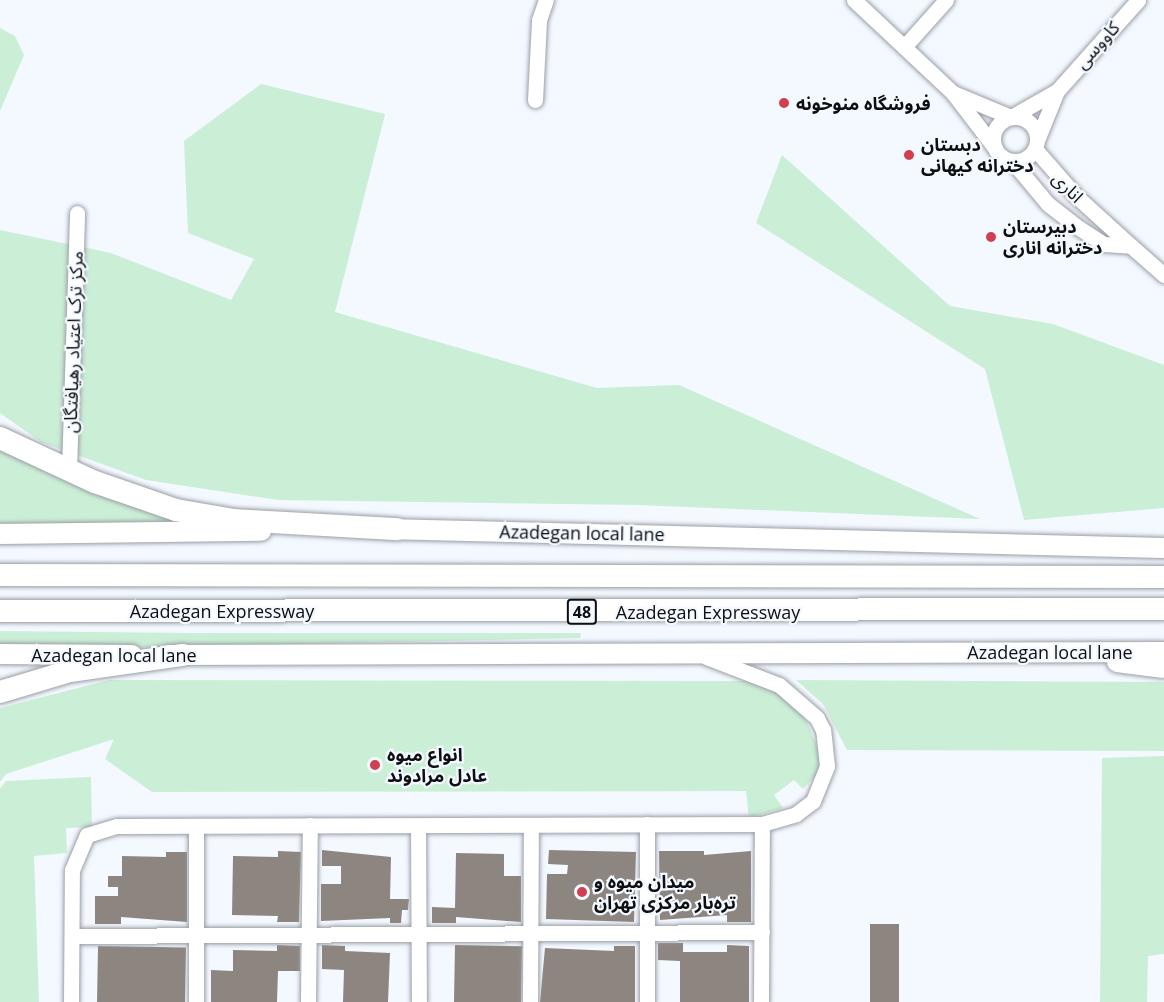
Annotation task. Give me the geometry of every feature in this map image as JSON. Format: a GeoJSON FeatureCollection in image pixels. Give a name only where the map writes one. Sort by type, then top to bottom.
{"type":"FeatureCollection","features":[{"type":"Feature","properties":{"kind":"highway"},"geometry":{"type":"LineString","coordinates":[[0,438],[69,471],[145,501],[207,516],[397,529]]}},
{"type":"Feature","properties":{"kind":"highway","name":"Azadegan Expressway"},"geometry":{"type":"LineString","coordinates":[[0,575],[1164,576]]}},
{"type":"Feature","properties":{"kind":"highway","name":"Azadegan Expressway"},"geometry":{"type":"LineString","coordinates":[[0,611],[1164,609]]}},
{"type":"Feature","properties":{"kind":"highway"},"geometry":{"type":"LineString","coordinates":[[0,693],[70,671],[183,655]]}},
{"type":"Feature","properties":{"kind":"main road","name":"Azadegan local lane"},"geometry":{"type":"LineString","coordinates":[[0,534],[397,529],[1164,548]]}},
{"type":"Feature","properties":{"kind":"main road"},"geometry":{"type":"LineString","coordinates":[[1046,652],[1164,668]]}},
{"type":"Feature","properties":{"kind":"main road","name":"Azadegan local lane"},"geometry":{"type":"LineString","coordinates":[[0,654],[697,655],[1164,652]]}},
{"type":"Feature","properties":{"kind":"street"},"geometry":{"type":"LineString","coordinates":[[535,100],[539,20],[546,0]]}},
{"type":"Feature","properties":{"kind":"street"},"geometry":{"type":"LineString","coordinates":[[854,0],[953,93],[995,148],[1012,160],[1025,158],[1036,144],[1057,91]]}},
{"type":"Feature","properties":{"kind":"street"},"geometry":{"type":"LineString","coordinates":[[904,47],[946,0]]}},
{"type":"Feature","properties":{"kind":"street","name":"کاووسی"},"geometry":{"type":"LineString","coordinates":[[1057,91],[1138,0]]}},
{"type":"Feature","properties":{"kind":"street"},"geometry":{"type":"LineString","coordinates":[[995,148],[996,128],[1057,91]]}},
{"type":"Feature","properties":{"kind":"street"},"geometry":{"type":"LineString","coordinates":[[953,93],[1011,117],[1026,119],[1036,144]]}},
{"type":"Feature","properties":{"kind":"street","name":"اناری"},"geometry":{"type":"LineString","coordinates":[[1036,144],[1131,246],[1164,275]]}},
{"type":"Feature","properties":{"kind":"street","name":"اناری"},"geometry":{"type":"LineString","coordinates":[[1012,160],[1048,204],[1076,226],[1104,244],[1131,246]]}},
{"type":"Feature","properties":{"kind":"street","name":"مرکز ترک اعتیاد رهیافتگان"},"geometry":{"type":"LineString","coordinates":[[69,471],[77,213]]}},
{"type":"Feature","properties":{"kind":"street"},"geometry":{"type":"LineString","coordinates":[[71,1002],[72,870],[87,835],[117,826],[762,824],[796,814],[813,801],[826,766],[824,730],[803,701],[778,685],[697,655]]}},
{"type":"Feature","properties":{"kind":"street"},"geometry":{"type":"LineString","coordinates":[[647,824],[647,1002]]}},
{"type":"Feature","properties":{"kind":"street"},"geometry":{"type":"LineString","coordinates":[[761,1002],[762,824]]}},
{"type":"Feature","properties":{"kind":"street"},"geometry":{"type":"LineString","coordinates":[[308,1002],[310,825]]}},
{"type":"Feature","properties":{"kind":"street"},"geometry":{"type":"LineString","coordinates":[[530,1002],[531,825]]}},
{"type":"Feature","properties":{"kind":"street"},"geometry":{"type":"LineString","coordinates":[[196,826],[196,1002]]}},
{"type":"Feature","properties":{"kind":"street"},"geometry":{"type":"LineString","coordinates":[[418,826],[419,1002]]}},
{"type":"Feature","properties":{"kind":"street"},"geometry":{"type":"LineString","coordinates":[[72,936],[418,936],[762,932]]}},
{"type":"Feature","properties":{"kind":"green space"},"geometry":{"type":"Polygon","coordinates":[[[0,28],[15,36],[24,55],[0,111],[0,28]]]}},
{"type":"Feature","properties":{"kind":"green space"},"geometry":{"type":"Polygon","coordinates":[[[261,84],[385,114],[335,312],[597,388],[679,385],[980,519],[639,505],[278,500],[146,480],[41,442],[0,413],[0,230],[111,253],[231,300],[254,259],[188,233],[184,141],[261,84]]]}},
{"type":"Feature","properties":{"kind":"green space"},"geometry":{"type":"Polygon","coordinates":[[[782,155],[950,306],[1053,324],[1164,365],[1164,508],[1024,520],[985,369],[756,223],[782,155]]]}},
{"type":"Feature","properties":{"kind":"green space"},"geometry":{"type":"Polygon","coordinates":[[[0,445],[132,506],[180,524],[0,523],[0,445]]]}},
{"type":"Feature","properties":{"kind":"green space"},"geometry":{"type":"Polygon","coordinates":[[[0,631],[581,633],[580,638],[167,647],[0,646],[0,631]]]}},
{"type":"Feature","properties":{"kind":"green space"},"geometry":{"type":"Polygon","coordinates":[[[109,680],[745,681],[787,697],[807,722],[821,757],[817,774],[803,789],[794,780],[774,795],[783,808],[749,818],[746,791],[152,792],[105,759],[114,739],[6,774],[0,782],[0,708],[109,680]]]}},
{"type":"Feature","properties":{"kind":"green space"},"geometry":{"type":"Polygon","coordinates":[[[796,680],[1164,682],[1164,751],[847,750],[823,704],[796,680]]]}},
{"type":"Feature","properties":{"kind":"green space"},"geometry":{"type":"Polygon","coordinates":[[[1164,756],[1164,954],[1148,956],[1147,1002],[1100,1002],[1102,758],[1164,756]]]}},
{"type":"Feature","properties":{"kind":"green space"},"geometry":{"type":"Polygon","coordinates":[[[91,777],[92,827],[66,828],[67,853],[34,856],[39,1002],[0,1002],[0,789],[6,781],[91,777]]]}},
{"type":"Feature","properties":{"kind":"building"},"geometry":{"type":"Polygon","coordinates":[[[322,850],[391,857],[390,899],[409,899],[408,910],[402,910],[401,923],[390,923],[390,918],[321,921],[321,884],[341,884],[341,866],[322,866],[322,850]]]}},
{"type":"Feature","properties":{"kind":"building"},"geometry":{"type":"Polygon","coordinates":[[[549,850],[636,852],[634,922],[546,919],[547,874],[567,874],[568,865],[548,864],[549,850]]]}},
{"type":"Feature","properties":{"kind":"building"},"geometry":{"type":"Polygon","coordinates":[[[278,851],[301,852],[299,922],[277,922],[278,916],[232,915],[233,856],[278,857],[278,851]]]}},
{"type":"Feature","properties":{"kind":"building"},"geometry":{"type":"Polygon","coordinates":[[[659,851],[704,851],[704,855],[751,851],[751,922],[727,922],[727,915],[660,920],[659,851]]]}},
{"type":"Feature","properties":{"kind":"building"},"geometry":{"type":"Polygon","coordinates":[[[166,852],[187,852],[187,922],[121,917],[121,924],[95,924],[95,896],[118,896],[118,887],[108,887],[108,876],[122,876],[122,856],[166,857],[166,852]]]}},
{"type":"Feature","properties":{"kind":"building"},"geometry":{"type":"Polygon","coordinates":[[[456,853],[504,854],[504,876],[521,876],[521,922],[456,917],[456,923],[432,923],[432,907],[455,908],[456,853]]]}},
{"type":"Feature","properties":{"kind":"building"},"geometry":{"type":"Polygon","coordinates":[[[870,924],[899,924],[899,1002],[870,1002],[870,924]]]}},
{"type":"Feature","properties":{"kind":"building"},"geometry":{"type":"Polygon","coordinates":[[[658,943],[683,943],[683,952],[727,952],[727,945],[749,946],[749,1002],[680,1002],[680,961],[658,960],[658,943]]]}},
{"type":"Feature","properties":{"kind":"building"},"geometry":{"type":"Polygon","coordinates":[[[277,945],[300,946],[300,971],[278,971],[277,1002],[211,1002],[211,970],[233,971],[233,950],[277,951],[277,945]]]}},
{"type":"Feature","properties":{"kind":"building"},"geometry":{"type":"Polygon","coordinates":[[[322,945],[345,946],[345,951],[390,953],[388,1002],[343,1002],[344,970],[322,969],[322,945]]]}},
{"type":"Feature","properties":{"kind":"building"},"geometry":{"type":"Polygon","coordinates":[[[455,945],[522,946],[521,1002],[454,1002],[455,945]]]}},
{"type":"Feature","properties":{"kind":"building"},"geometry":{"type":"Polygon","coordinates":[[[98,946],[186,948],[185,1002],[97,1002],[98,946]]]}},
{"type":"Feature","properties":{"kind":"building"},"geometry":{"type":"Polygon","coordinates":[[[614,946],[635,946],[635,1002],[540,1002],[545,948],[614,951],[614,946]]]}},
{"type":"Feature","properties":{"kind":"place","name":"فروشگاه منوخونه"},"geometry":{"type":"Point","coordinates":[784,103]}},
{"type":"Feature","properties":{"kind":"place","name":"دبستان دخترانه کیهانی"},"geometry":{"type":"Point","coordinates":[909,155]}},
{"type":"Feature","properties":{"kind":"place","name":"دبیرستان دخترانه اناری"},"geometry":{"type":"Point","coordinates":[991,237]}},
{"type":"Feature","properties":{"kind":"place","name":"انواع میوه عادل مرادوند"},"geometry":{"type":"Point","coordinates":[375,765]}},
{"type":"Feature","properties":{"kind":"place","name":"میدان میوه و تره‌بار مرکزی تهران"},"geometry":{"type":"Point","coordinates":[582,892]}}]}
